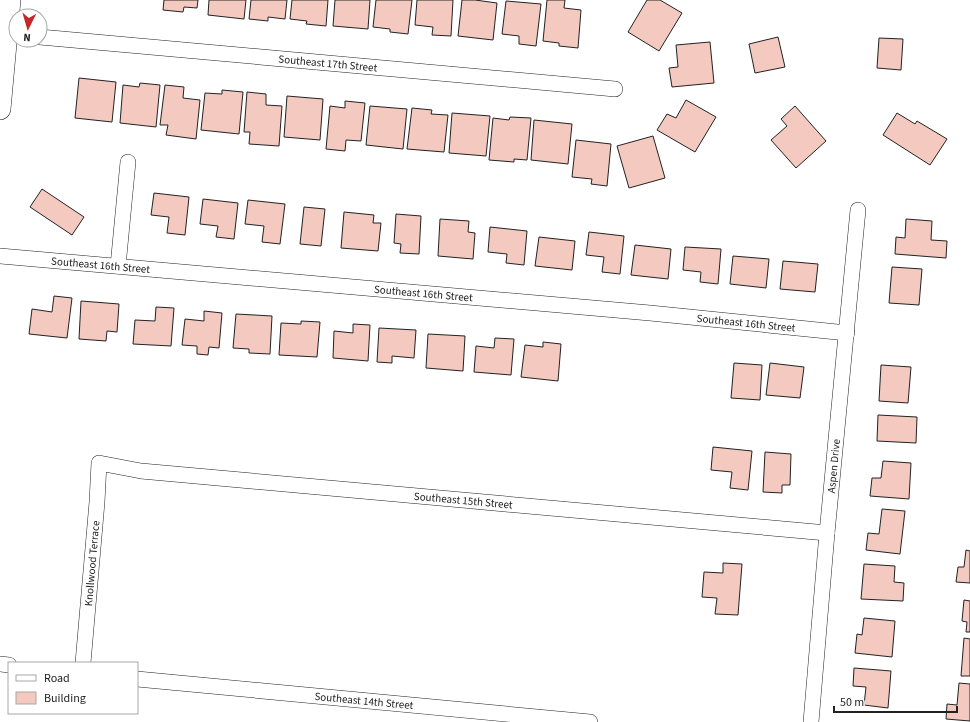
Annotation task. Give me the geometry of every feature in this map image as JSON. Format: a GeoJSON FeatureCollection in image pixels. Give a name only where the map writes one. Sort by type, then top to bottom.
{"type":"FeatureCollection","features":[{"type":"Feature","properties":{"kind":"street","name":"Southeast 17th Street"},"geometry":{"type":"LineString","coordinates":[[48,38],[615,90]]}},
{"type":"Feature","properties":{"kind":"street"},"geometry":{"type":"LineString","coordinates":[[0,109],[10,48]]}},
{"type":"Feature","properties":{"kind":"street"},"geometry":{"type":"LineString","coordinates":[[118,266],[128,162]]}},
{"type":"Feature","properties":{"kind":"street","name":"Aspen Drive"},"geometry":{"type":"LineString","coordinates":[[811,722],[858,210]]}},
{"type":"Feature","properties":{"kind":"street","name":"Southeast 16th Street"},"geometry":{"type":"LineString","coordinates":[[0,256],[650,313],[846,333]]}},
{"type":"Feature","properties":{"kind":"street","name":"Southeast 15th Street"},"geometry":{"type":"LineString","coordinates":[[99,463],[141,471],[828,533]]}},
{"type":"Feature","properties":{"kind":"street","name":"Knollwood Terrace"},"geometry":{"type":"LineString","coordinates":[[83,662],[99,463]]}},
{"type":"Feature","properties":{"kind":"street","name":"Southeast 14th Street"},"geometry":{"type":"LineString","coordinates":[[138,679],[590,722]]}},
{"type":"Feature","properties":{"kind":"building"},"geometry":{"type":"Polygon","coordinates":[[[164,0],[198,0],[197,8],[184,7],[183,12],[163,10],[164,0]]]}},
{"type":"Feature","properties":{"kind":"building"},"geometry":{"type":"Polygon","coordinates":[[[209,0],[246,0],[244,19],[208,15],[209,0]]]}},
{"type":"Feature","properties":{"kind":"building"},"geometry":{"type":"Polygon","coordinates":[[[251,0],[287,0],[285,19],[268,17],[268,21],[249,19],[251,0]]]}},
{"type":"Feature","properties":{"kind":"building"},"geometry":{"type":"Polygon","coordinates":[[[292,0],[328,0],[326,26],[306,24],[307,21],[290,19],[292,0]]]}},
{"type":"Feature","properties":{"kind":"building"},"geometry":{"type":"Polygon","coordinates":[[[335,0],[370,0],[368,29],[333,26],[335,0]]]}},
{"type":"Feature","properties":{"kind":"building"},"geometry":{"type":"Polygon","coordinates":[[[376,0],[412,0],[408,34],[390,32],[390,29],[373,27],[376,0]]]}},
{"type":"Feature","properties":{"kind":"building"},"geometry":{"type":"Polygon","coordinates":[[[417,0],[453,0],[451,36],[432,35],[433,27],[415,25],[417,0]]]}},
{"type":"Feature","properties":{"kind":"building"},"geometry":{"type":"Polygon","coordinates":[[[462,0],[497,3],[493,40],[458,36],[462,0]]]}},
{"type":"Feature","properties":{"kind":"building"},"geometry":{"type":"Polygon","coordinates":[[[547,0],[565,0],[564,8],[581,10],[578,48],[559,46],[559,43],[543,41],[547,0]]]}},
{"type":"Feature","properties":{"kind":"building"},"geometry":{"type":"Polygon","coordinates":[[[647,0],[660,0],[682,13],[659,51],[628,32],[647,0]]]}},
{"type":"Feature","properties":{"kind":"building"},"geometry":{"type":"Polygon","coordinates":[[[506,1],[541,4],[536,46],[519,44],[519,36],[502,34],[506,1]]]}},
{"type":"Feature","properties":{"kind":"building"},"geometry":{"type":"Polygon","coordinates":[[[778,37],[785,67],[755,73],[749,44],[778,37]]]}},
{"type":"Feature","properties":{"kind":"building"},"geometry":{"type":"Polygon","coordinates":[[[879,38],[903,39],[901,70],[877,68],[879,38]]]}},
{"type":"Feature","properties":{"kind":"building"},"geometry":{"type":"Polygon","coordinates":[[[710,42],[714,83],[672,87],[669,68],[678,67],[676,45],[710,42]]]}},
{"type":"Feature","properties":{"kind":"building"},"geometry":{"type":"Polygon","coordinates":[[[79,78],[116,82],[112,122],[75,118],[79,78]]]}},
{"type":"Feature","properties":{"kind":"building"},"geometry":{"type":"Polygon","coordinates":[[[140,83],[160,85],[156,127],[120,123],[123,85],[139,87],[140,83]]]}},
{"type":"Feature","properties":{"kind":"building"},"geometry":{"type":"Polygon","coordinates":[[[165,85],[184,87],[183,98],[200,100],[196,139],[166,135],[168,125],[160,125],[165,85]]]}},
{"type":"Feature","properties":{"kind":"building"},"geometry":{"type":"Polygon","coordinates":[[[222,90],[243,92],[239,134],[201,130],[205,93],[222,94],[222,90]]]}},
{"type":"Feature","properties":{"kind":"building"},"geometry":{"type":"Polygon","coordinates":[[[247,92],[266,94],[266,105],[282,106],[279,146],[249,144],[250,132],[244,132],[247,92]]]}},
{"type":"Feature","properties":{"kind":"building"},"geometry":{"type":"Polygon","coordinates":[[[287,96],[323,99],[320,140],[284,137],[287,96]]]}},
{"type":"Feature","properties":{"kind":"building"},"geometry":{"type":"Polygon","coordinates":[[[686,100],[716,117],[695,152],[657,130],[667,114],[676,118],[686,100]]]}},
{"type":"Feature","properties":{"kind":"building"},"geometry":{"type":"Polygon","coordinates":[[[345,101],[365,103],[361,141],[346,140],[345,151],[326,149],[330,106],[345,108],[345,101]]]}},
{"type":"Feature","properties":{"kind":"building"},"geometry":{"type":"Polygon","coordinates":[[[370,106],[407,109],[403,149],[366,145],[370,106]]]}},
{"type":"Feature","properties":{"kind":"building"},"geometry":{"type":"Polygon","coordinates":[[[795,106],[826,141],[796,168],[771,140],[787,126],[781,119],[795,106]]]}},
{"type":"Feature","properties":{"kind":"building"},"geometry":{"type":"Polygon","coordinates":[[[412,108],[432,110],[431,114],[448,115],[444,152],[407,149],[412,108]]]}},
{"type":"Feature","properties":{"kind":"building"},"geometry":{"type":"Polygon","coordinates":[[[452,113],[490,116],[486,156],[449,153],[452,113]]]}},
{"type":"Feature","properties":{"kind":"building"},"geometry":{"type":"Polygon","coordinates":[[[897,113],[915,124],[917,121],[947,139],[930,165],[883,135],[897,113]]]}},
{"type":"Feature","properties":{"kind":"building"},"geometry":{"type":"Polygon","coordinates":[[[510,117],[531,118],[527,160],[514,159],[514,162],[489,160],[493,118],[509,120],[510,117]]]}},
{"type":"Feature","properties":{"kind":"building"},"geometry":{"type":"Polygon","coordinates":[[[534,120],[572,124],[568,164],[531,160],[534,120]]]}},
{"type":"Feature","properties":{"kind":"building"},"geometry":{"type":"Polygon","coordinates":[[[653,136],[665,178],[629,188],[617,146],[653,136]]]}},
{"type":"Feature","properties":{"kind":"building"},"geometry":{"type":"Polygon","coordinates":[[[576,140],[611,144],[607,186],[591,184],[592,179],[572,177],[576,140]]]}},
{"type":"Feature","properties":{"kind":"building"},"geometry":{"type":"Polygon","coordinates":[[[42,189],[84,217],[72,235],[30,207],[42,189]]]}},
{"type":"Feature","properties":{"kind":"building"},"geometry":{"type":"Polygon","coordinates":[[[154,193],[189,197],[185,235],[167,233],[169,217],[151,215],[154,193]]]}},
{"type":"Feature","properties":{"kind":"building"},"geometry":{"type":"Polygon","coordinates":[[[203,199],[238,203],[234,239],[216,237],[218,226],[200,224],[203,199]]]}},
{"type":"Feature","properties":{"kind":"building"},"geometry":{"type":"Polygon","coordinates":[[[248,200],[285,204],[280,244],[262,242],[264,226],[245,224],[248,200]]]}},
{"type":"Feature","properties":{"kind":"building"},"geometry":{"type":"Polygon","coordinates":[[[304,207],[325,209],[321,246],[300,244],[304,207]]]}},
{"type":"Feature","properties":{"kind":"building"},"geometry":{"type":"Polygon","coordinates":[[[344,212],[374,215],[373,223],[381,223],[378,251],[341,248],[344,212]]]}},
{"type":"Feature","properties":{"kind":"building"},"geometry":{"type":"Polygon","coordinates":[[[396,214],[421,216],[419,254],[400,253],[401,244],[394,243],[396,214]]]}},
{"type":"Feature","properties":{"kind":"building"},"geometry":{"type":"Polygon","coordinates":[[[440,219],[469,221],[468,232],[475,233],[473,259],[438,256],[440,219]]]}},
{"type":"Feature","properties":{"kind":"building"},"geometry":{"type":"Polygon","coordinates":[[[906,219],[932,221],[931,240],[947,241],[946,258],[895,254],[896,237],[905,238],[906,219]]]}},
{"type":"Feature","properties":{"kind":"building"},"geometry":{"type":"Polygon","coordinates":[[[490,227],[527,231],[524,265],[506,263],[507,254],[488,252],[490,227]]]}},
{"type":"Feature","properties":{"kind":"building"},"geometry":{"type":"Polygon","coordinates":[[[589,232],[624,236],[620,274],[602,272],[604,257],[586,255],[589,232]]]}},
{"type":"Feature","properties":{"kind":"building"},"geometry":{"type":"Polygon","coordinates":[[[539,237],[575,241],[572,270],[535,266],[539,237]]]}},
{"type":"Feature","properties":{"kind":"building"},"geometry":{"type":"Polygon","coordinates":[[[635,245],[671,249],[668,279],[631,275],[635,245]]]}},
{"type":"Feature","properties":{"kind":"building"},"geometry":{"type":"Polygon","coordinates":[[[685,247],[721,249],[718,284],[700,282],[701,272],[683,270],[685,247]]]}},
{"type":"Feature","properties":{"kind":"building"},"geometry":{"type":"Polygon","coordinates":[[[733,256],[769,259],[766,288],[730,284],[733,256]]]}},
{"type":"Feature","properties":{"kind":"building"},"geometry":{"type":"Polygon","coordinates":[[[783,261],[818,264],[815,292],[780,289],[783,261]]]}},
{"type":"Feature","properties":{"kind":"building"},"geometry":{"type":"Polygon","coordinates":[[[892,267],[922,269],[919,305],[889,303],[892,267]]]}},
{"type":"Feature","properties":{"kind":"building"},"geometry":{"type":"Polygon","coordinates":[[[54,296],[72,298],[67,338],[29,334],[32,309],[52,312],[54,296]]]}},
{"type":"Feature","properties":{"kind":"building"},"geometry":{"type":"Polygon","coordinates":[[[81,301],[119,304],[117,332],[107,331],[106,341],[79,339],[81,301]]]}},
{"type":"Feature","properties":{"kind":"building"},"geometry":{"type":"Polygon","coordinates":[[[156,307],[174,308],[171,346],[133,344],[135,320],[155,321],[156,307]]]}},
{"type":"Feature","properties":{"kind":"building"},"geometry":{"type":"Polygon","coordinates":[[[204,311],[222,313],[219,348],[209,347],[208,355],[197,354],[197,346],[182,345],[185,319],[204,321],[204,311]]]}},
{"type":"Feature","properties":{"kind":"building"},"geometry":{"type":"Polygon","coordinates":[[[236,314],[272,316],[270,354],[249,353],[249,349],[233,348],[236,314]]]}},
{"type":"Feature","properties":{"kind":"building"},"geometry":{"type":"Polygon","coordinates":[[[301,321],[320,322],[317,357],[279,355],[281,323],[301,324],[301,321]]]}},
{"type":"Feature","properties":{"kind":"building"},"geometry":{"type":"Polygon","coordinates":[[[353,324],[370,325],[368,361],[333,358],[334,331],[353,333],[353,324]]]}},
{"type":"Feature","properties":{"kind":"building"},"geometry":{"type":"Polygon","coordinates":[[[379,328],[416,330],[414,358],[392,356],[392,363],[377,362],[379,328]]]}},
{"type":"Feature","properties":{"kind":"building"},"geometry":{"type":"Polygon","coordinates":[[[428,334],[465,336],[463,371],[426,368],[428,334]]]}},
{"type":"Feature","properties":{"kind":"building"},"geometry":{"type":"Polygon","coordinates":[[[495,338],[514,339],[511,375],[474,372],[476,346],[494,348],[495,338]]]}},
{"type":"Feature","properties":{"kind":"building"},"geometry":{"type":"Polygon","coordinates":[[[543,342],[561,344],[558,381],[521,377],[525,345],[543,347],[543,342]]]}},
{"type":"Feature","properties":{"kind":"building"},"geometry":{"type":"Polygon","coordinates":[[[734,363],[762,365],[760,400],[731,398],[734,363]]]}},
{"type":"Feature","properties":{"kind":"building"},"geometry":{"type":"Polygon","coordinates":[[[770,363],[804,367],[800,398],[766,395],[770,363]]]}},
{"type":"Feature","properties":{"kind":"building"},"geometry":{"type":"Polygon","coordinates":[[[881,365],[911,367],[908,403],[879,401],[881,365]]]}},
{"type":"Feature","properties":{"kind":"building"},"geometry":{"type":"Polygon","coordinates":[[[878,415],[917,417],[916,443],[877,441],[878,415]]]}},
{"type":"Feature","properties":{"kind":"building"},"geometry":{"type":"Polygon","coordinates":[[[713,447],[752,451],[748,490],[730,488],[732,472],[711,470],[713,447]]]}},
{"type":"Feature","properties":{"kind":"building"},"geometry":{"type":"Polygon","coordinates":[[[765,452],[791,454],[790,485],[782,485],[782,493],[763,492],[765,452]]]}},
{"type":"Feature","properties":{"kind":"building"},"geometry":{"type":"Polygon","coordinates":[[[883,461],[911,463],[909,499],[870,496],[872,478],[881,478],[883,461]]]}},
{"type":"Feature","properties":{"kind":"building"},"geometry":{"type":"Polygon","coordinates":[[[882,509],[905,511],[900,554],[866,550],[868,533],[879,534],[882,509]]]}},
{"type":"Feature","properties":{"kind":"building"},"geometry":{"type":"Polygon","coordinates":[[[966,550],[970,551],[970,583],[956,582],[958,567],[964,567],[966,550]]]}},
{"type":"Feature","properties":{"kind":"building"},"geometry":{"type":"Polygon","coordinates":[[[723,563],[742,564],[738,615],[715,614],[717,598],[702,597],[704,572],[723,573],[723,563]]]}},
{"type":"Feature","properties":{"kind":"building"},"geometry":{"type":"Polygon","coordinates":[[[864,564],[895,566],[894,582],[904,583],[903,601],[861,599],[864,564]]]}},
{"type":"Feature","properties":{"kind":"building"},"geometry":{"type":"Polygon","coordinates":[[[964,600],[970,601],[970,632],[966,632],[967,622],[962,621],[964,600]]]}},
{"type":"Feature","properties":{"kind":"building"},"geometry":{"type":"Polygon","coordinates":[[[864,618],[895,621],[892,657],[855,653],[857,634],[862,635],[864,618]]]}},
{"type":"Feature","properties":{"kind":"building"},"geometry":{"type":"Polygon","coordinates":[[[964,638],[970,639],[970,676],[961,676],[964,638]]]}},
{"type":"Feature","properties":{"kind":"building"},"geometry":{"type":"Polygon","coordinates":[[[854,668],[891,671],[888,708],[864,705],[866,687],[853,686],[854,668]]]}},
{"type":"Feature","properties":{"kind":"building"},"geometry":{"type":"Polygon","coordinates":[[[959,683],[970,684],[970,721],[946,719],[947,704],[957,705],[959,683]]]}}]}
